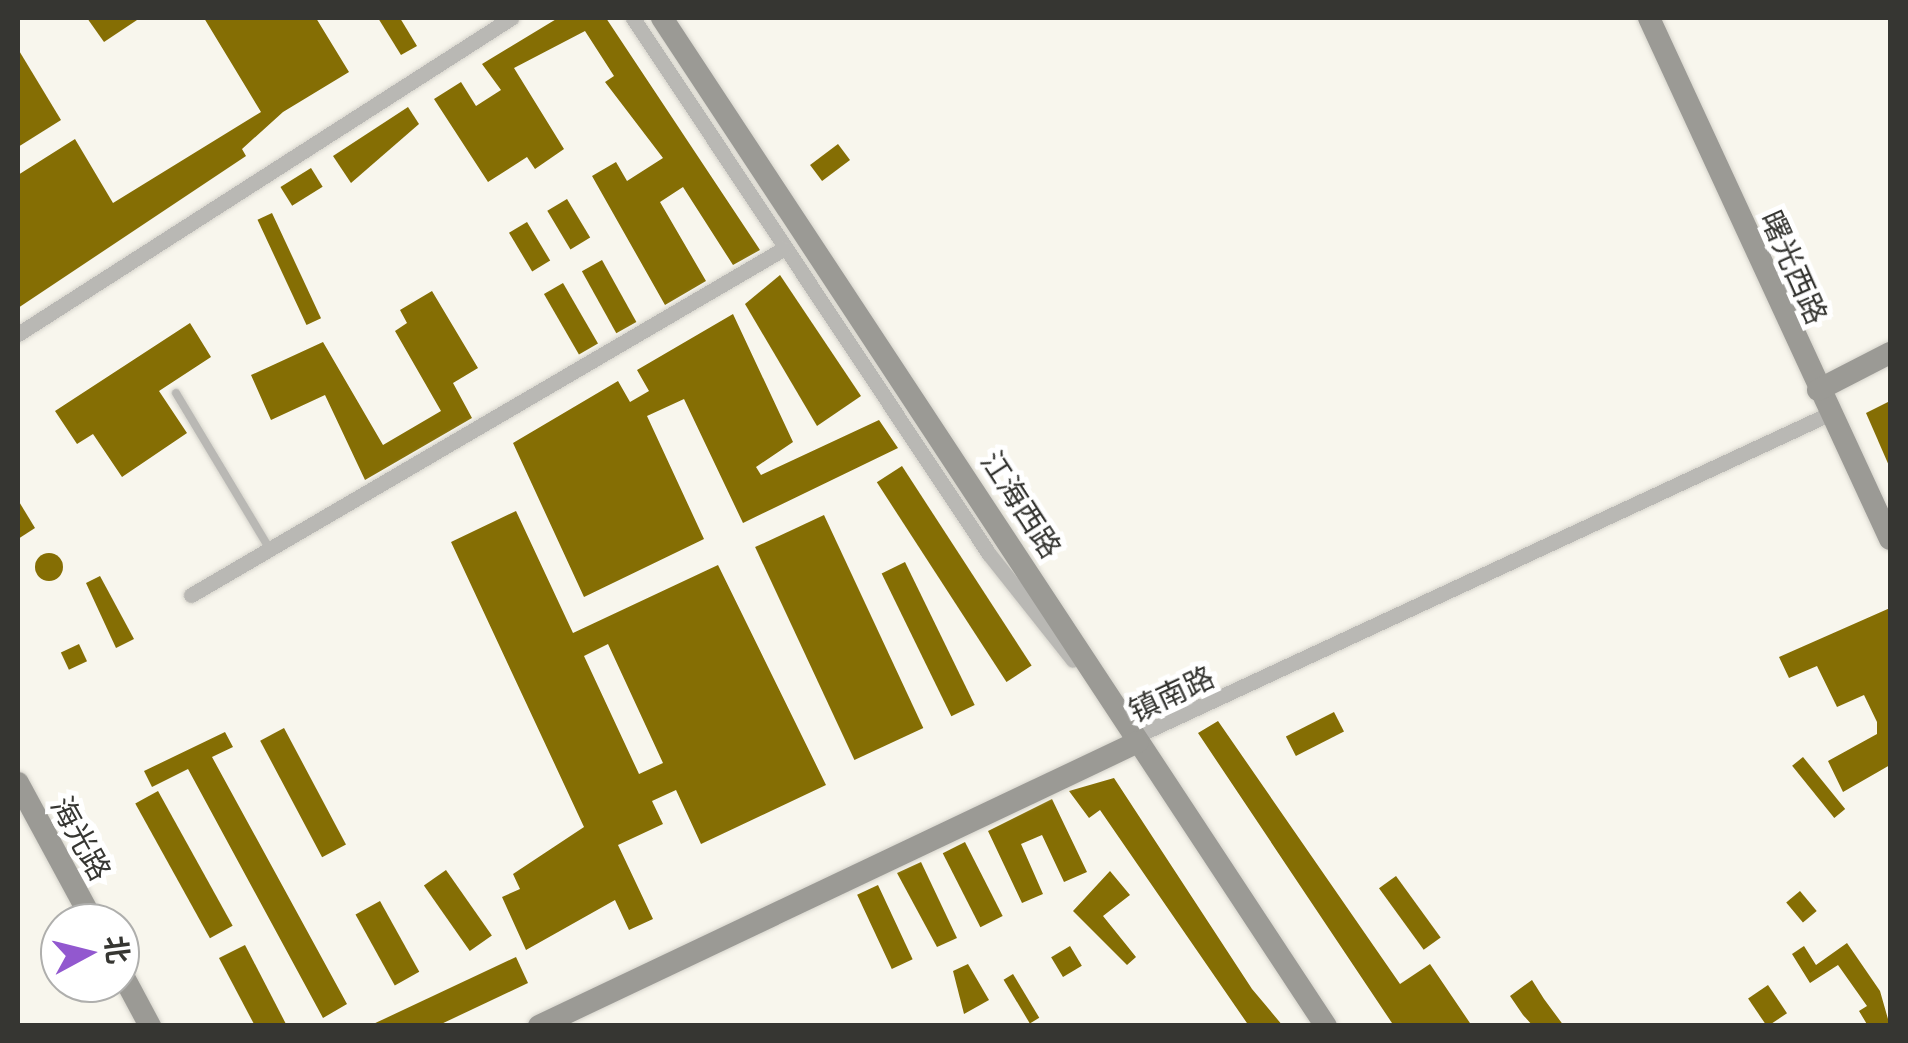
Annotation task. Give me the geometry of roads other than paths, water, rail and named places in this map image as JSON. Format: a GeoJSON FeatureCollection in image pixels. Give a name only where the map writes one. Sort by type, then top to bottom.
{"type":"FeatureCollection","features":[{"type":"Feature","properties":{"kind":"street"},"geometry":{"type":"LineString","coordinates":[[18,334],[511,18]]}},
{"type":"Feature","properties":{"kind":"street"},"geometry":{"type":"LineString","coordinates":[[633,18],[989,554],[1138,742]]}},
{"type":"Feature","properties":{"kind":"street","name":"江海西路"},"geometry":{"type":"LineString","coordinates":[[662,18],[922,402],[1138,742],[1326,1026]]}},
{"type":"Feature","properties":{"kind":"street","name":"曙光西路"},"geometry":{"type":"LineString","coordinates":[[1648,18],[1890,539]]}},
{"type":"Feature","properties":{"kind":"street"},"geometry":{"type":"LineString","coordinates":[[191,596],[272,552],[783,248]]}},
{"type":"Feature","properties":{"kind":"street"},"geometry":{"type":"LineString","coordinates":[[1818,390],[1890,353]]}},
{"type":"Feature","properties":{"kind":"street","name":"镇南路"},"geometry":{"type":"LineString","coordinates":[[539,1026],[1829,414]]}},
{"type":"Feature","properties":{"kind":"street","name":"海光路"},"geometry":{"type":"LineString","coordinates":[[18,782],[83,903]]}},
{"type":"Feature","properties":{"kind":"street"},"geometry":{"type":"LineString","coordinates":[[138,1003],[150,1026]]}},
{"type":"Feature","properties":{"kind":"lane"},"geometry":{"type":"LineString","coordinates":[[176,393],[272,552]]}}]}
